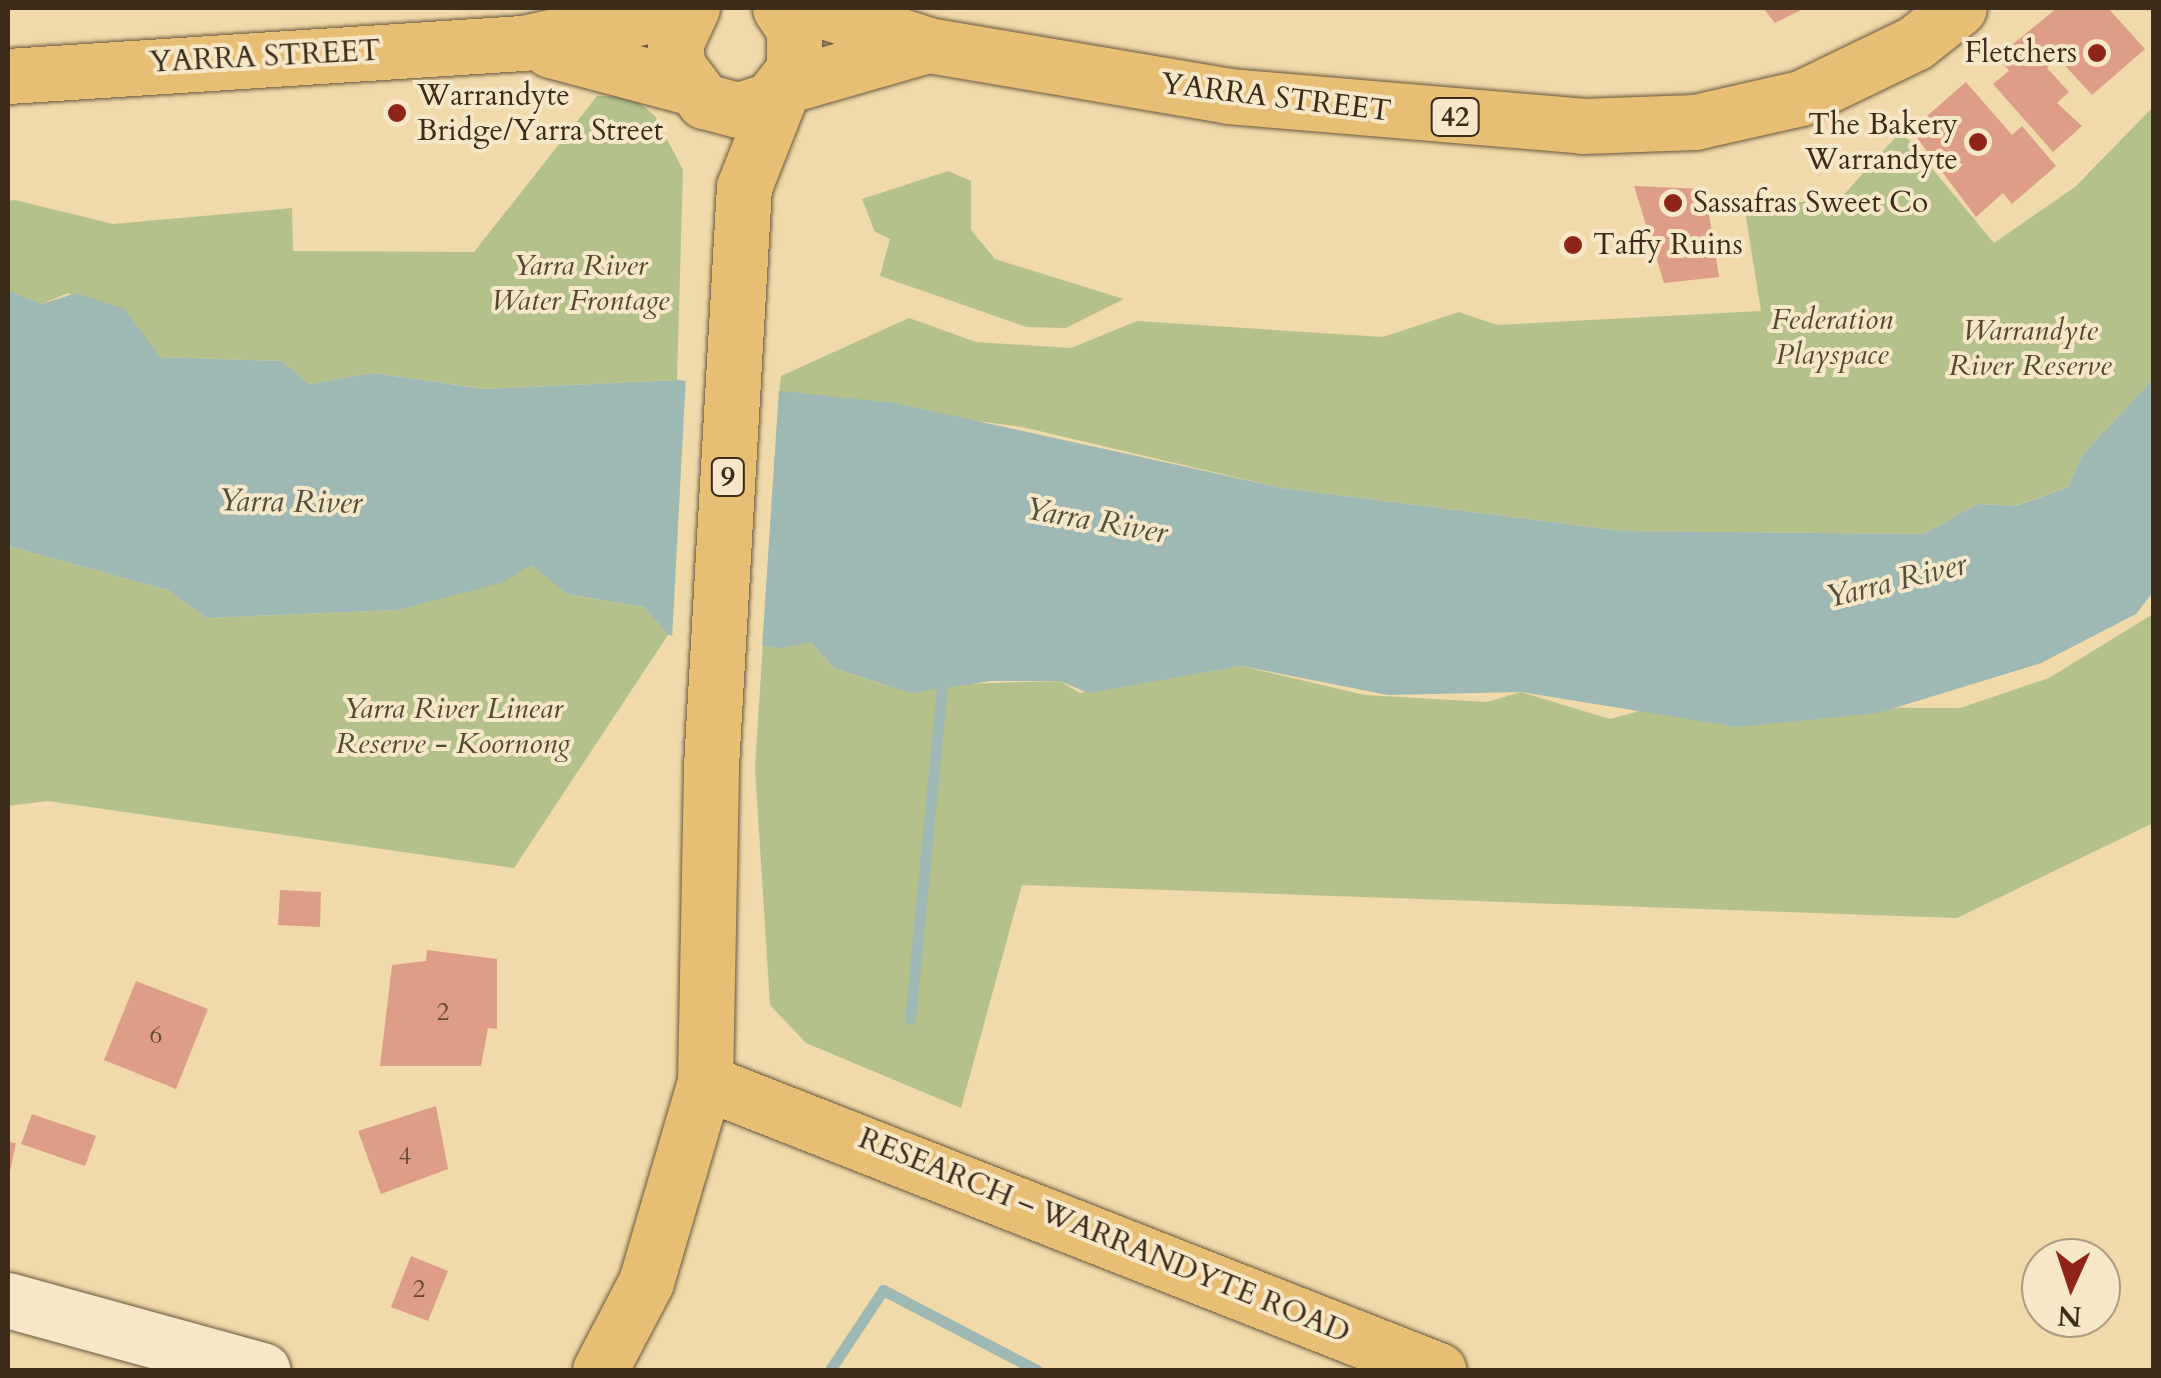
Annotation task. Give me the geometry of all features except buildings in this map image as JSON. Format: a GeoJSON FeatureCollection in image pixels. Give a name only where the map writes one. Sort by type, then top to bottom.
{"type":"FeatureCollection","features":[{"type":"Feature","properties":{"kind":"main road","name":"YARRA STREET"},"geometry":{"type":"LineString","coordinates":[[8,76],[523,43],[684,8]]}},
{"type":"Feature","properties":{"kind":"main road"},"geometry":{"type":"LineString","coordinates":[[692,8],[675,44],[690,89],[744,187]]}},
{"type":"Feature","properties":{"kind":"main road","name":"9"},"geometry":{"type":"LineString","coordinates":[[600,1370],[646,1282],[705,1082],[712,766],[744,187],[798,49],[780,8]]}},
{"type":"Feature","properties":{"kind":"main road","name":"YARRA STREET"},"geometry":{"type":"LineString","coordinates":[[815,8],[928,45],[1228,96],[1507,122],[1656,124],[1802,98],[1915,43],[1959,8]]}},
{"type":"Feature","properties":{"kind":"main road","name":"YARRA STREET"},"geometry":{"type":"LineString","coordinates":[[523,43],[690,89],[738,110],[784,87],[928,45]]}},
{"type":"Feature","properties":{"kind":"main road","name":"RESEARCH – WARRANDYTE ROAD"},"geometry":{"type":"LineString","coordinates":[[705,1082],[770,1103],[1438,1370]]}},
{"type":"Feature","properties":{"kind":"street"},"geometry":{"type":"LineString","coordinates":[[884,8],[928,45]]}},
{"type":"Feature","properties":{"kind":"street"},"geometry":{"type":"LineString","coordinates":[[8,1300],[262,1370]]}},
{"type":"Feature","properties":{"kind":"green space","name":"Yarra River Water Frontage"},"geometry":{"type":"Polygon","coordinates":[[[597,96],[631,96],[655,116],[683,170],[677,380],[486,389],[373,373],[309,384],[282,361],[159,357],[134,322],[68,293],[42,304],[8,290],[8,201],[15,200],[113,224],[292,208],[293,251],[474,252],[597,96]]]}},
{"type":"Feature","properties":{"kind":"green space","name":"Warrandyte River Reserve"},"geometry":{"type":"Polygon","coordinates":[[[2153,107],[2153,379],[2082,455],[2068,487],[2015,506],[1977,504],[1924,534],[1622,531],[1282,488],[1022,427],[779,394],[781,376],[909,318],[976,342],[1071,348],[1137,321],[1383,337],[1459,312],[1497,325],[1761,311],[1744,205],[1839,200],[1901,131],[1994,243],[2075,187],[2153,107]]]}},
{"type":"Feature","properties":{"kind":"green space"},"geometry":{"type":"Polygon","coordinates":[[[948,171],[971,181],[971,230],[995,259],[1124,299],[1066,328],[1027,327],[880,276],[890,239],[875,232],[862,199],[948,171]]]}},
{"type":"Feature","properties":{"kind":"green space","name":"Yarra River Linear Reserve - Koornong"},"geometry":{"type":"Polygon","coordinates":[[[8,546],[168,590],[206,618],[397,610],[531,565],[572,595],[644,607],[668,635],[514,868],[48,801],[8,806],[8,546]]]}},
{"type":"Feature","properties":{"kind":"green space"},"geometry":{"type":"Polygon","coordinates":[[[2153,614],[2153,823],[1957,918],[1022,885],[961,1108],[806,1043],[770,1005],[755,768],[763,642],[811,642],[834,668],[888,686],[1060,681],[1080,693],[1241,666],[1365,695],[1487,702],[1521,692],[1610,719],[1654,707],[1960,708],[2049,678],[2153,614]]]}},
{"type":"Feature","properties":{"kind":"water","name":"Yarra River"},"geometry":{"type":"Polygon","coordinates":[[[8,290],[42,304],[76,293],[125,309],[160,357],[282,361],[309,384],[373,373],[485,389],[677,380],[895,403],[1282,488],[1622,531],[1924,534],[1977,504],[2016,506],[2068,487],[2082,455],[2153,379],[2153,592],[2136,614],[2041,663],[1878,713],[1737,727],[1521,692],[1388,695],[1241,666],[1088,693],[1060,681],[991,681],[910,693],[834,668],[811,642],[783,648],[668,635],[644,607],[567,594],[531,565],[504,582],[398,610],[206,618],[168,590],[8,546],[8,290]]]}},
{"type":"Feature","properties":{"kind":"pier"},"geometry":{"type":"Polygon","coordinates":[[[686,376],[779,389],[762,648],[672,640],[686,376]]]}},
{"type":"Feature","properties":{"kind":"waterway"},"geometry":{"type":"LineString","coordinates":[[910,1019],[943,675]]}},
{"type":"Feature","properties":{"kind":"waterway"},"geometry":{"type":"LineString","coordinates":[[830,1370],[883,1290],[1037,1370]]}},
{"type":"Feature","properties":{"kind":"place","name":"Fletchers"},"geometry":{"type":"Point","coordinates":[2097,53]}},
{"type":"Feature","properties":{"kind":"place","name":"Warrandyte Bridge/Yarra Street"},"geometry":{"type":"Point","coordinates":[397,113]}},
{"type":"Feature","properties":{"kind":"place","name":"The Bakery Warrandyte"},"geometry":{"type":"Point","coordinates":[1978,142]}},
{"type":"Feature","properties":{"kind":"place","name":"Sassafras Sweet Co"},"geometry":{"type":"Point","coordinates":[1673,203]}},
{"type":"Feature","properties":{"kind":"place","name":"Taffy Ruins"},"geometry":{"type":"Point","coordinates":[1573,245]}},
{"type":"Feature","properties":{"kind":"park label","name":"Federation Playspace"},"geometry":{"type":"Point","coordinates":[1832,337]}}]}
